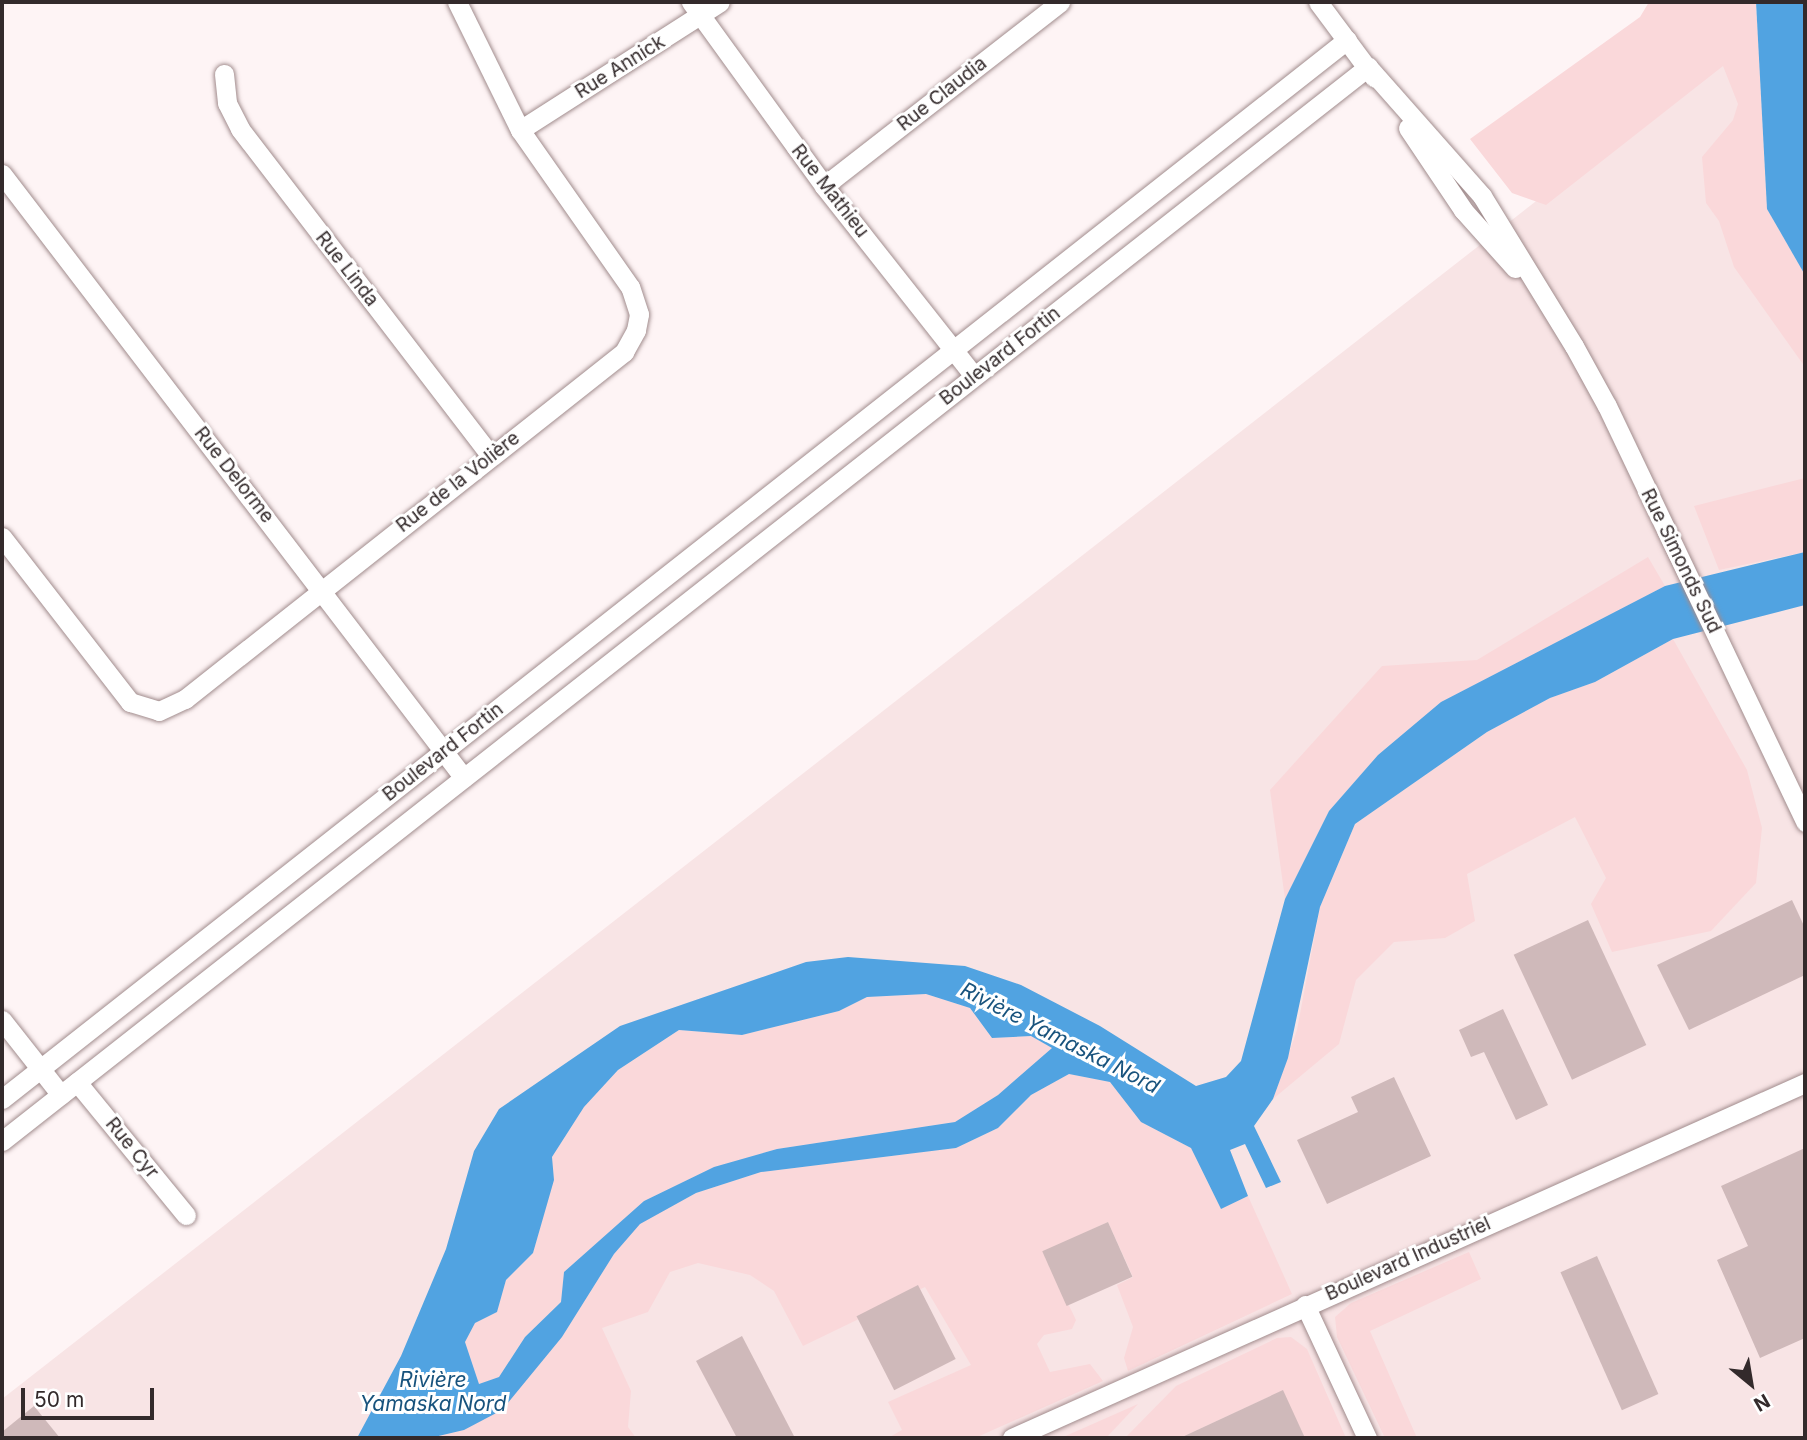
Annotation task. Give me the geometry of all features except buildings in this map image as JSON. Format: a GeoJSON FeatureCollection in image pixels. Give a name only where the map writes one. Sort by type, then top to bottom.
{"type":"FeatureCollection","features":[{"type":"Feature","properties":{"kind":"street","name":"Rue de la Volière"},"geometry":{"type":"LineString","coordinates":[[2,537],[130,702],[159,711],[185,699],[624,352],[636,330],[639,314],[630,287],[520,130],[457,2]]}},
{"type":"Feature","properties":{"kind":"street","name":"Rue Annick"},"geometry":{"type":"LineString","coordinates":[[520,130],[695,9],[720,2]]}},
{"type":"Feature","properties":{"kind":"street","name":"Rue Claudia"},"geometry":{"type":"LineString","coordinates":[[824,186],[1059,2]]}},
{"type":"Feature","properties":{"kind":"street","name":"Rue Simonds Sud"},"geometry":{"type":"LineString","coordinates":[[1318,2],[1368,67],[1482,196],[1547,304],[1607,406],[1805,822]]}},
{"type":"Feature","properties":{"kind":"street","name":"Rue Mathieu"},"geometry":{"type":"LineString","coordinates":[[695,9],[824,186],[974,376]]}},
{"type":"Feature","properties":{"kind":"street","name":"Boulevard Fortin"},"geometry":{"type":"LineString","coordinates":[[2,1100],[1348,40]]}},
{"type":"Feature","properties":{"kind":"street","name":"Boulevard Fortin"},"geometry":{"type":"LineString","coordinates":[[2,1141],[1368,67]]}},
{"type":"Feature","properties":{"kind":"street","name":"Rue Linda"},"geometry":{"type":"LineString","coordinates":[[223,74],[227,103],[240,129],[491,456]]}},
{"type":"Feature","properties":{"kind":"street","name":"Rue Delorme"},"geometry":{"type":"LineString","coordinates":[[2,174],[464,778]]}},
{"type":"Feature","properties":{"kind":"street"},"geometry":{"type":"LineString","coordinates":[[1150,196],[1171,221]]}},
{"type":"Feature","properties":{"kind":"street"},"geometry":{"type":"LineString","coordinates":[[810,464],[830,490]]}},
{"type":"Feature","properties":{"kind":"street"},"geometry":{"type":"LineString","coordinates":[[635,601],[654,628]]}},
{"type":"Feature","properties":{"kind":"street"},"geometry":{"type":"LineString","coordinates":[[251,903],[273,928]]}},
{"type":"Feature","properties":{"kind":"street"},"geometry":{"type":"LineString","coordinates":[[2,1020],[61,1095]]}},
{"type":"Feature","properties":{"kind":"street","name":"Rue Cyr"},"geometry":{"type":"LineString","coordinates":[[77,1082],[187,1215]]}},
{"type":"Feature","properties":{"kind":"street","name":"Boulevard Industriel"},"geometry":{"type":"LineString","coordinates":[[1012,1438],[1805,1083]]}},
{"type":"Feature","properties":{"kind":"street"},"geometry":{"type":"LineString","coordinates":[[1305,1305],[1367,1438]]}},
{"type":"Feature","properties":{"kind":"shaded area"},"geometry":{"type":"Polygon","coordinates":[[[1649,2],[1756,2],[1767,209],[1805,275],[1805,367],[1734,267],[1719,221],[1706,203],[1702,157],[1733,120],[1738,104],[1723,66],[1546,205],[1512,193],[1470,139],[1640,17],[1649,2]]]}},
{"type":"Feature","properties":{"kind":"shaded area"},"geometry":{"type":"Polygon","coordinates":[[[1791,2],[1805,2],[1805,1438],[2,1438],[2,1399],[1791,2]]]}},
{"type":"Feature","properties":{"kind":"shaded area"},"geometry":{"type":"Polygon","coordinates":[[[1805,478],[1805,552],[1719,570],[1694,506],[1805,478]]]}},
{"type":"Feature","properties":{"kind":"shaded area"},"geometry":{"type":"Polygon","coordinates":[[[1648,557],[1665,586],[1441,702],[1378,755],[1329,811],[1285,899],[1270,790],[1382,666],[1477,660],[1648,557]]]}},
{"type":"Feature","properties":{"kind":"shaded area"},"geometry":{"type":"Polygon","coordinates":[[[1673,639],[1747,770],[1762,828],[1756,883],[1711,931],[1612,952],[1591,904],[1606,878],[1575,817],[1467,874],[1475,921],[1445,938],[1394,942],[1356,980],[1339,1044],[1273,1099],[1297,1030],[1320,907],[1355,824],[1487,732],[1550,698],[1595,682],[1673,639]]]}},
{"type":"Feature","properties":{"kind":"shaded area"},"geometry":{"type":"Polygon","coordinates":[[[926,994],[970,1008],[992,1038],[1031,1036],[1052,1048],[998,1095],[955,1122],[777,1149],[714,1167],[644,1201],[564,1272],[561,1302],[525,1337],[499,1377],[479,1384],[465,1342],[474,1323],[497,1312],[506,1280],[533,1253],[553,1180],[552,1157],[584,1107],[618,1070],[679,1030],[742,1035],[839,1011],[867,997],[926,994]]]}},
{"type":"Feature","properties":{"kind":"shaded area"},"geometry":{"type":"Polygon","coordinates":[[[1069,1074],[1110,1082],[1141,1122],[1191,1148],[1221,1209],[1248,1196],[1292,1294],[1128,1371],[1124,1358],[1133,1327],[1117,1285],[1133,1277],[1108,1222],[1043,1252],[1076,1320],[1072,1329],[1044,1335],[1037,1344],[1050,1372],[1090,1364],[1103,1381],[975,1438],[888,1438],[902,1430],[888,1402],[971,1365],[925,1287],[803,1346],[774,1291],[750,1275],[698,1263],[670,1272],[648,1312],[602,1328],[631,1391],[628,1427],[636,1438],[430,1438],[464,1430],[562,1337],[614,1254],[640,1223],[696,1193],[761,1172],[956,1148],[998,1128],[1031,1095],[1069,1074]]]}},
{"type":"Feature","properties":{"kind":"shaded area"},"geometry":{"type":"Polygon","coordinates":[[[1469,1252],[1481,1279],[1370,1331],[1417,1438],[1385,1438],[1337,1337],[1335,1317],[1351,1303],[1469,1252]]]}},
{"type":"Feature","properties":{"kind":"shaded area"},"geometry":{"type":"Polygon","coordinates":[[[1291,1337],[1307,1349],[1346,1438],[1305,1438],[1282,1391],[1180,1438],[1125,1438],[1176,1386],[1277,1338],[1291,1337]]]}},
{"type":"Feature","properties":{"kind":"shaded area"},"geometry":{"type":"Polygon","coordinates":[[[1138,1404],[1106,1438],[1061,1438],[1138,1404]]]}},
{"type":"Feature","properties":{"kind":"water"},"geometry":{"type":"Polygon","coordinates":[[[1756,2],[1805,2],[1805,275],[1767,209],[1756,2]]]}},
{"type":"Feature","properties":{"kind":"water","name":"Rivière Yamaska Nord"},"geometry":{"type":"Polygon","coordinates":[[[1805,552],[1805,605],[1673,639],[1595,682],[1550,698],[1487,732],[1355,824],[1320,907],[1288,1058],[1273,1099],[1254,1126],[1281,1182],[1266,1188],[1245,1144],[1230,1150],[1248,1196],[1221,1209],[1191,1148],[1141,1122],[1110,1082],[1069,1074],[1031,1095],[998,1128],[956,1148],[761,1172],[696,1193],[640,1224],[614,1254],[562,1337],[502,1410],[464,1430],[430,1438],[357,1438],[401,1356],[446,1249],[474,1151],[499,1109],[620,1026],[806,962],[848,957],[965,966],[1021,985],[1100,1026],[1196,1086],[1226,1077],[1241,1061],[1285,899],[1329,811],[1378,755],[1441,702],[1665,586],[1805,552]],[[926,994],[867,997],[839,1011],[742,1035],[679,1030],[618,1070],[584,1107],[552,1157],[554,1180],[533,1253],[506,1280],[497,1312],[475,1323],[465,1342],[479,1384],[499,1377],[525,1337],[561,1302],[564,1272],[644,1201],[714,1167],[777,1149],[955,1122],[998,1095],[1052,1048],[1031,1036],[992,1038],[970,1008],[926,994]]]}}]}
